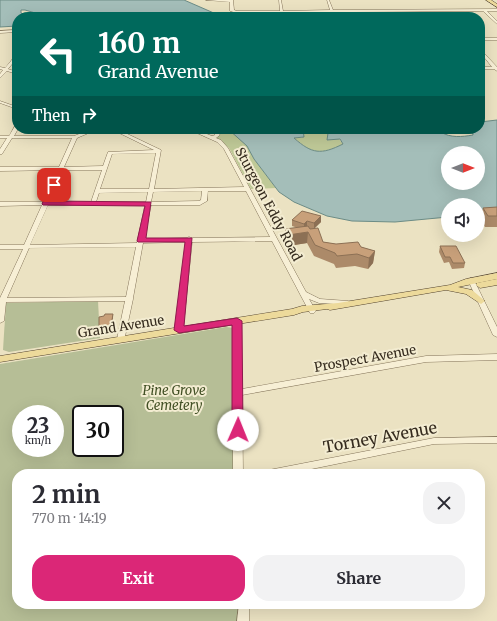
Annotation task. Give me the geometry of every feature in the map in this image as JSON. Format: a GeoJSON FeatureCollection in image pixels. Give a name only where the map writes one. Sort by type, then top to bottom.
{"type":"FeatureCollection","features":[{"type":"Feature","properties":{"kind":"main road"},"geometry":{"type":"LineString","coordinates":[[489,0],[497,5]]}},
{"type":"Feature","properties":{"kind":"main road","name":"Grand Avenue"},"geometry":{"type":"LineString","coordinates":[[0,358],[448,287],[472,283],[497,276]]}},
{"type":"Feature","properties":{"kind":"main road","name":"Grand Avenue"},"geometry":{"type":"LineString","coordinates":[[472,283],[494,283]]}},
{"type":"Feature","properties":{"kind":"main road"},"geometry":{"type":"LineString","coordinates":[[448,287],[469,292],[481,301],[483,289],[494,283]]}},
{"type":"Feature","properties":{"kind":"street"},"geometry":{"type":"LineString","coordinates":[[207,0],[232,1],[233,12],[429,12]]}},
{"type":"Feature","properties":{"kind":"street"},"geometry":{"type":"LineString","coordinates":[[280,0],[282,12]]}},
{"type":"Feature","properties":{"kind":"street"},"geometry":{"type":"LineString","coordinates":[[328,0],[332,12]]}},
{"type":"Feature","properties":{"kind":"street"},"geometry":{"type":"LineString","coordinates":[[484,11],[497,23]]}},
{"type":"Feature","properties":{"kind":"street"},"geometry":{"type":"LineString","coordinates":[[466,12],[497,11]]}},
{"type":"Feature","properties":{"kind":"street"},"geometry":{"type":"LineString","coordinates":[[0,32],[12,32]]}},
{"type":"Feature","properties":{"kind":"street"},"geometry":{"type":"LineString","coordinates":[[485,39],[497,39]]}},
{"type":"Feature","properties":{"kind":"street"},"geometry":{"type":"LineString","coordinates":[[485,56],[496,69]]}},
{"type":"Feature","properties":{"kind":"street"},"geometry":{"type":"LineString","coordinates":[[1,75],[12,62]]}},
{"type":"Feature","properties":{"kind":"street"},"geometry":{"type":"LineString","coordinates":[[0,68],[12,72]]}},
{"type":"Feature","properties":{"kind":"street"},"geometry":{"type":"LineString","coordinates":[[485,68],[496,69]]}},
{"type":"Feature","properties":{"kind":"street"},"geometry":{"type":"LineString","coordinates":[[0,102],[12,106]]}},
{"type":"Feature","properties":{"kind":"street"},"geometry":{"type":"LineString","coordinates":[[0,153],[13,134]]}},
{"type":"Feature","properties":{"kind":"street"},"geometry":{"type":"LineString","coordinates":[[0,137],[75,137],[83,134]]}},
{"type":"Feature","properties":{"kind":"street"},"geometry":{"type":"LineString","coordinates":[[124,134],[159,151]]}},
{"type":"Feature","properties":{"kind":"street","name":"Sturgeon Eddy Road"},"geometry":{"type":"LineString","coordinates":[[203,134],[222,142],[226,148],[311,309]]}},
{"type":"Feature","properties":{"kind":"street"},"geometry":{"type":"LineString","coordinates":[[213,138],[218,135],[217,134]]}},
{"type":"Feature","properties":{"kind":"street"},"geometry":{"type":"LineString","coordinates":[[0,322],[2,300],[75,137]]}},
{"type":"Feature","properties":{"kind":"street"},"geometry":{"type":"LineString","coordinates":[[93,203],[104,168],[111,152],[159,151]]}},
{"type":"Feature","properties":{"kind":"street"},"geometry":{"type":"LineString","coordinates":[[120,339],[130,298],[159,151]]}},
{"type":"Feature","properties":{"kind":"street"},"geometry":{"type":"LineString","coordinates":[[0,169],[104,168]]}},
{"type":"Feature","properties":{"kind":"street"},"geometry":{"type":"LineString","coordinates":[[0,204],[201,202],[204,201],[205,189]]}},
{"type":"Feature","properties":{"kind":"street"},"geometry":{"type":"LineString","coordinates":[[97,191],[248,189]]}},
{"type":"Feature","properties":{"kind":"street"},"geometry":{"type":"LineString","coordinates":[[0,247],[141,243],[189,240],[275,239]]}},
{"type":"Feature","properties":{"kind":"street"},"geometry":{"type":"LineString","coordinates":[[179,330],[189,240]]}},
{"type":"Feature","properties":{"kind":"street"},"geometry":{"type":"LineString","coordinates":[[472,283],[497,335]]}},
{"type":"Feature","properties":{"kind":"street"},"geometry":{"type":"LineString","coordinates":[[303,294],[321,301],[350,303]]}},
{"type":"Feature","properties":{"kind":"street"},"geometry":{"type":"LineString","coordinates":[[2,300],[130,298]]}},
{"type":"Feature","properties":{"kind":"street"},"geometry":{"type":"LineString","coordinates":[[237,321],[238,469]]}},
{"type":"Feature","properties":{"kind":"street","name":"Prospect Avenue"},"geometry":{"type":"LineString","coordinates":[[238,393],[426,359],[497,357]]}},
{"type":"Feature","properties":{"kind":"street","name":"Torney Avenue"},"geometry":{"type":"LineString","coordinates":[[294,469],[434,441],[497,440]]}},
{"type":"Feature","properties":{"kind":"street"},"geometry":{"type":"LineString","coordinates":[[243,621],[244,609]]}},
{"type":"Feature","properties":{"kind":"green space"},"geometry":{"type":"Polygon","coordinates":[[[214,134],[235,134],[247,146],[254,159],[276,188],[251,189],[229,148],[213,136],[214,134]]]}},
{"type":"Feature","properties":{"kind":"green space"},"geometry":{"type":"Polygon","coordinates":[[[302,134],[328,134],[331,140],[338,138],[343,144],[322,152],[317,152],[306,147],[294,138],[302,138],[302,134]]]}},
{"type":"Feature","properties":{"kind":"green space"},"geometry":{"type":"Polygon","coordinates":[[[98,301],[100,338],[9,352],[3,350],[6,303],[98,301]]]}},
{"type":"Feature","properties":{"kind":"green space","name":"Pine Grove Cemetery"},"geometry":{"type":"Polygon","coordinates":[[[226,327],[234,328],[235,469],[12,469],[12,609],[239,609],[239,621],[0,621],[0,364],[226,327]]]}},
{"type":"Feature","properties":{"kind":"water"},"geometry":{"type":"Polygon","coordinates":[[[0,0],[184,0],[212,12],[32,12],[21,10],[21,12],[12,12],[12,26],[0,27],[0,0]]]}},
{"type":"Feature","properties":{"kind":"water"},"geometry":{"type":"Polygon","coordinates":[[[497,120],[497,209],[485,210],[485,198],[441,198],[441,218],[395,222],[352,221],[327,216],[294,202],[279,192],[254,159],[247,146],[234,134],[304,134],[304,137],[294,138],[306,147],[317,151],[329,150],[343,144],[340,139],[327,140],[328,134],[445,134],[460,137],[473,134],[485,134],[485,121],[497,120]]]}},
{"type":"Feature","properties":{"kind":"building"},"geometry":{"type":"Polygon","coordinates":[[[497,207],[497,216],[488,216],[485,208],[497,207]]]}},
{"type":"Feature","properties":{"kind":"building"},"geometry":{"type":"Polygon","coordinates":[[[302,211],[321,216],[314,223],[307,221],[304,224],[292,220],[302,211]]]}},
{"type":"Feature","properties":{"kind":"building"},"geometry":{"type":"Polygon","coordinates":[[[308,226],[310,229],[318,228],[323,242],[336,244],[358,242],[361,247],[375,251],[369,258],[357,254],[337,256],[335,253],[315,245],[308,232],[288,235],[285,229],[308,226]]]}},
{"type":"Feature","properties":{"kind":"building"},"geometry":{"type":"Polygon","coordinates":[[[440,246],[456,246],[465,263],[453,263],[450,257],[445,257],[440,246]]]}},
{"type":"Feature","properties":{"kind":"building"},"geometry":{"type":"Polygon","coordinates":[[[105,314],[113,314],[111,326],[99,328],[99,317],[104,316],[105,314]]]}},
{"type":"Feature","properties":{"kind":"route"},"geometry":{"type":"LineString","coordinates":[[54,185],[46,204],[149,203],[141,241],[189,240],[179,330],[237,321],[238,430]]}}]}
